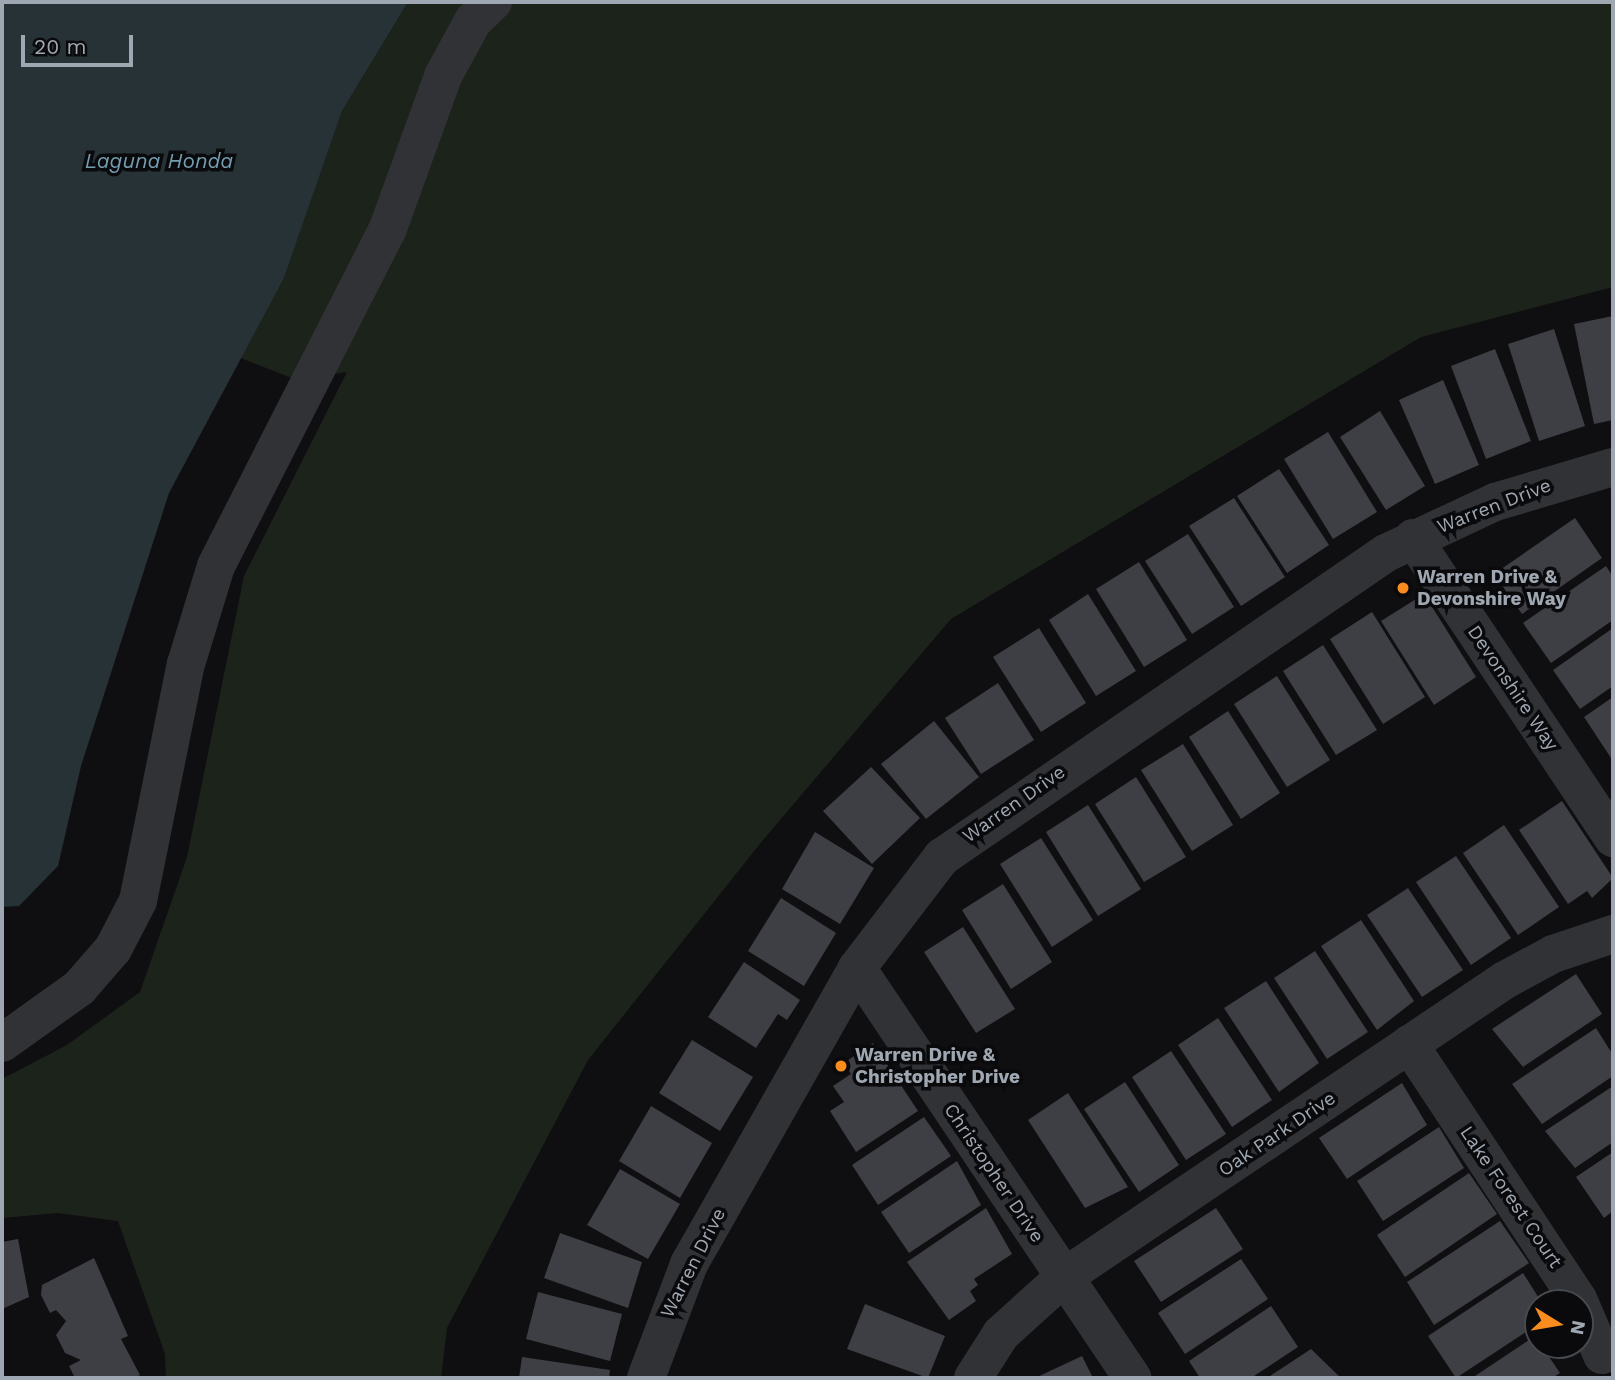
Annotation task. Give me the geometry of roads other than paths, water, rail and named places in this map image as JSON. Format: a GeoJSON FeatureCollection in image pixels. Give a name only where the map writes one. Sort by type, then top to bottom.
{"type":"FeatureCollection","features":[{"type":"Feature","properties":{"kind":"street"},"geometry":{"type":"LineString","coordinates":[[2,1043],[79,988],[113,949],[138,901],[186,664],[216,566],[387,231],[443,76],[473,21],[493,2]]}},
{"type":"Feature","properties":{"kind":"street","name":"Warren Drive"},"geometry":{"type":"LineString","coordinates":[[646,1378],[684,1275],[857,968],[912,890],[974,830],[1413,538],[1495,502],[1613,467]]}},
{"type":"Feature","properties":{"kind":"street","name":"Devonshire Way"},"geometry":{"type":"LineString","coordinates":[[1413,538],[1613,838]]}},
{"type":"Feature","properties":{"kind":"street","name":"Oak Park Drive"},"geometry":{"type":"LineString","coordinates":[[973,1378],[1000,1334],[1064,1278],[1527,967],[1613,934]]}},
{"type":"Feature","properties":{"kind":"street","name":"Christopher Drive"},"geometry":{"type":"LineString","coordinates":[[857,968],[1132,1378]]}},
{"type":"Feature","properties":{"kind":"street","name":"Lake Forest Court"},"geometry":{"type":"LineString","coordinates":[[1409,1044],[1578,1299],[1602,1355]]}},
{"type":"Feature","properties":{"kind":"water","name":"Laguna Honda"},"geometry":{"type":"Polygon","coordinates":[[[2,2],[408,2],[342,111],[284,278],[169,493],[81,766],[58,866],[19,906],[2,907],[2,2]]]}},
{"type":"Feature","properties":{"kind":"place","name":"Warren Drive & Devonshire Way"},"geometry":{"type":"Point","coordinates":[1403,588]}},
{"type":"Feature","properties":{"kind":"place","name":"Warren Drive & Christopher Drive"},"geometry":{"type":"Point","coordinates":[841,1066]}}]}
